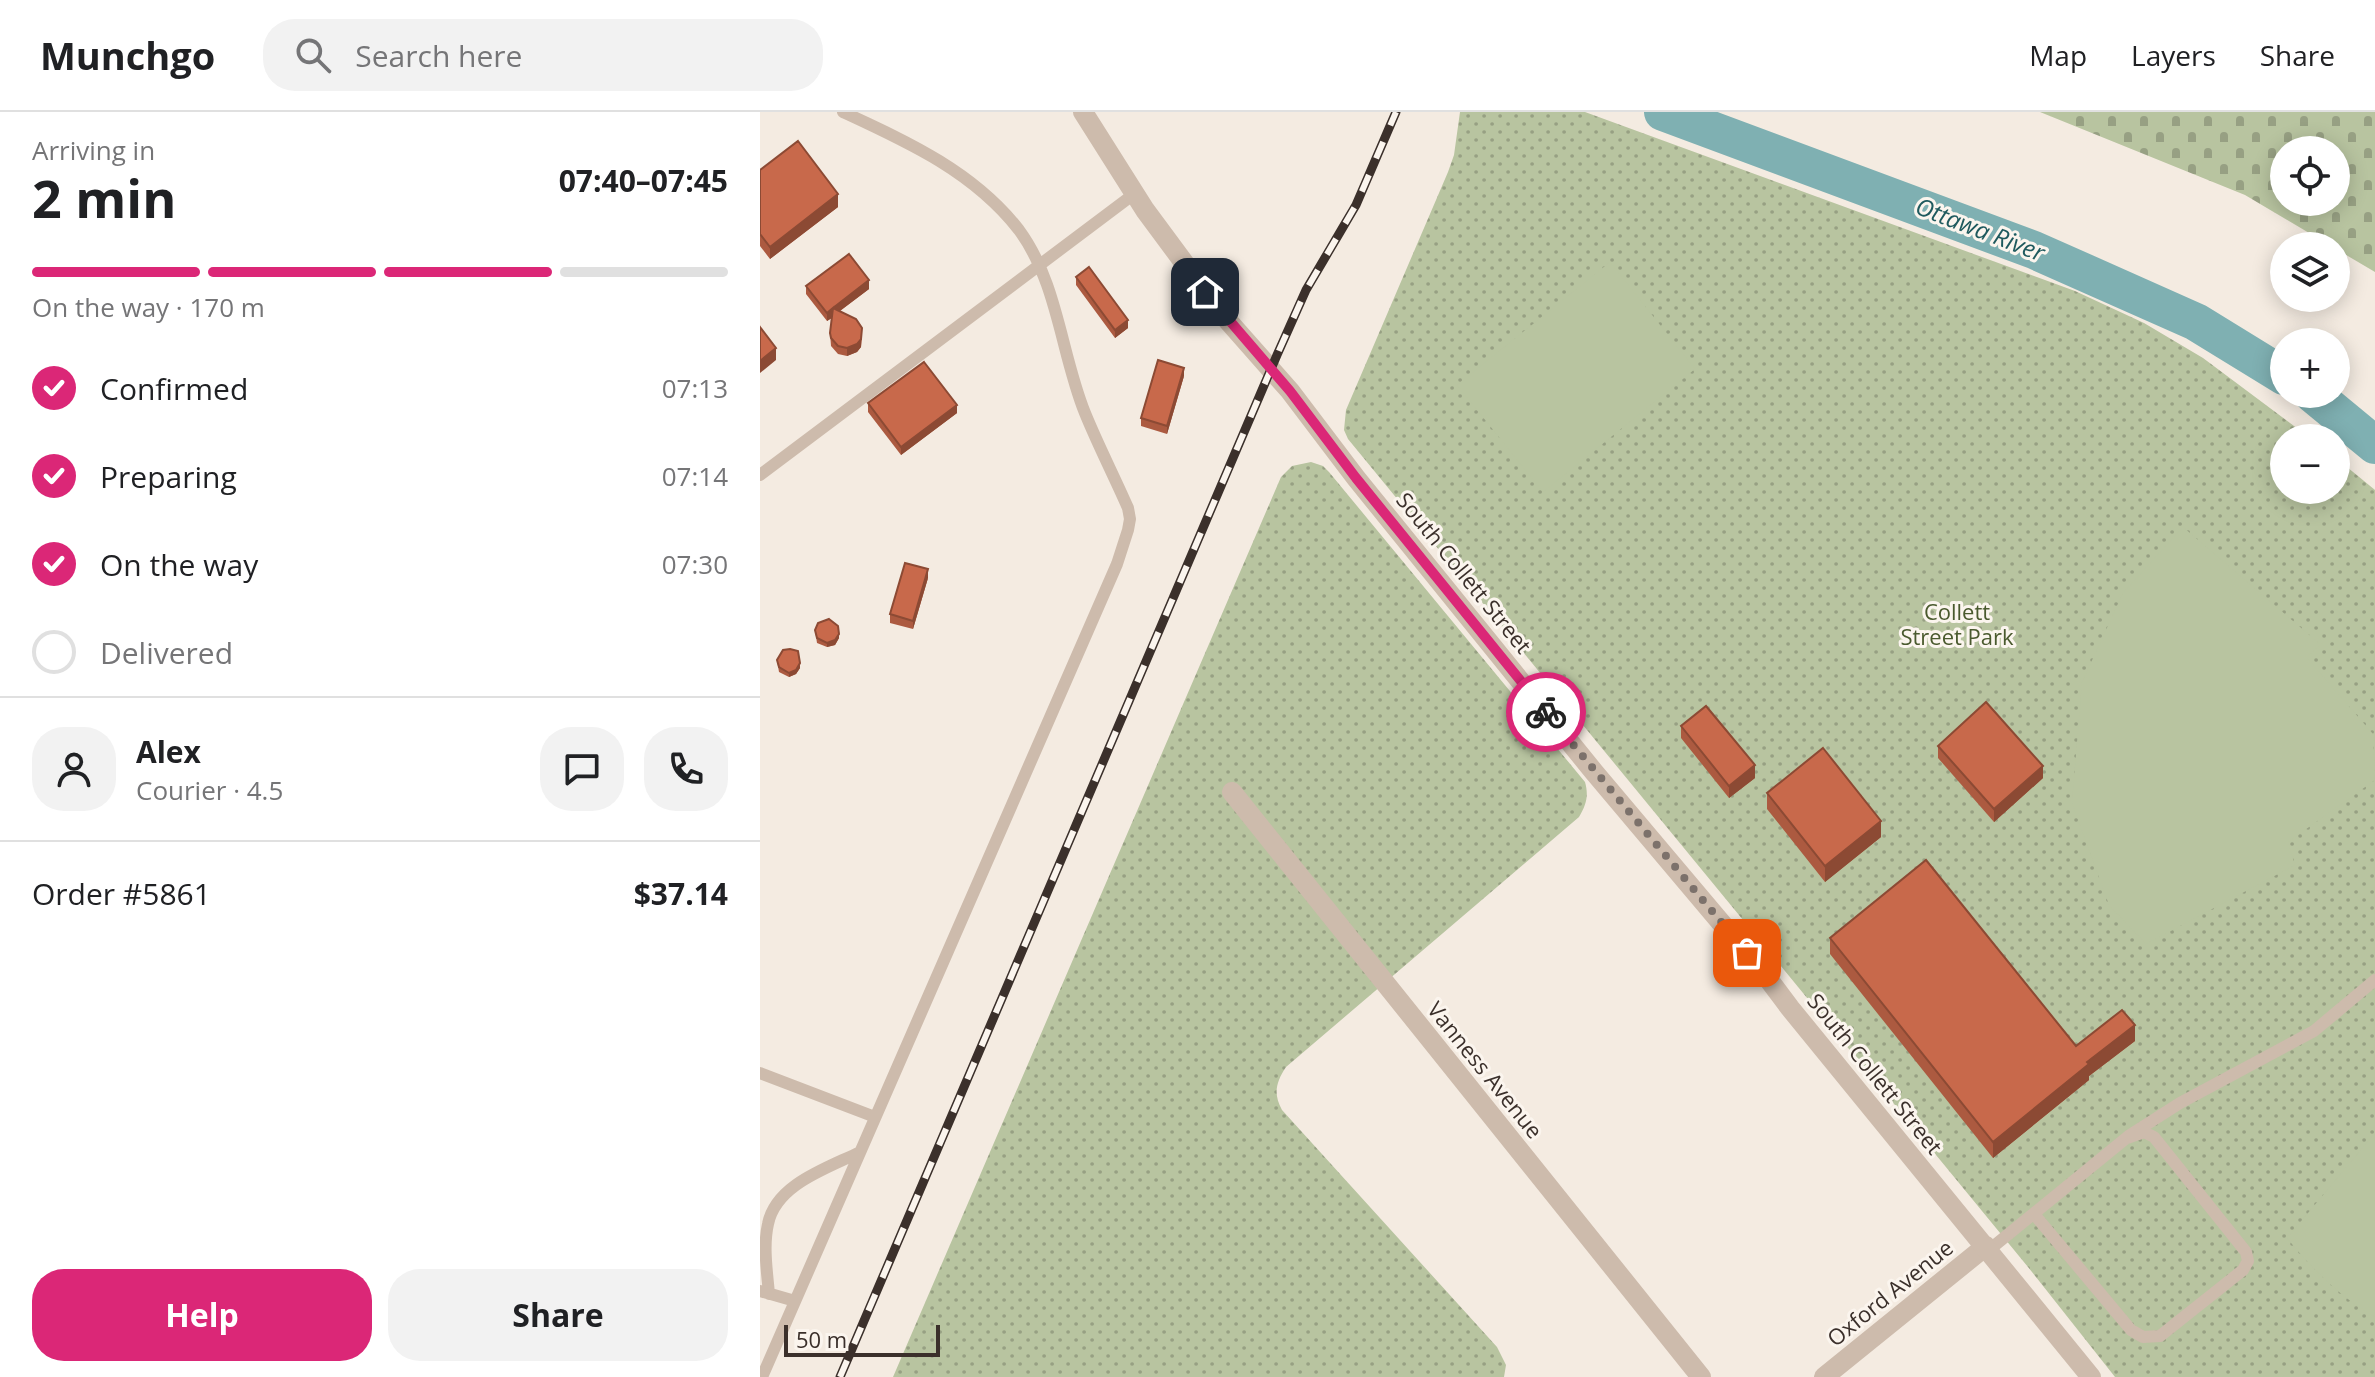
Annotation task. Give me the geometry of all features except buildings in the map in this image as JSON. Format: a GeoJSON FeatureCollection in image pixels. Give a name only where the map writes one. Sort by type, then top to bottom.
{"type":"FeatureCollection","features":[{"type":"Feature","properties":{"kind":"street","name":"South Collett Street"},"geometry":{"type":"LineString","coordinates":[[1083,112],[1134,194],[1224,316],[1290,391],[1356,478],[1594,772],[1766,976],[2091,1377]]}},
{"type":"Feature","properties":{"kind":"street","name":"Vanness Avenue"},"geometry":{"type":"LineString","coordinates":[[1232,792],[1701,1377]]}},
{"type":"Feature","properties":{"kind":"street","name":"Oxford Avenue"},"geometry":{"type":"LineString","coordinates":[[1824,1377],[1988,1248]]}},
{"type":"Feature","properties":{"kind":"lane"},"geometry":{"type":"LineString","coordinates":[[762,1377],[1117,564],[1130,519],[1128,508],[1085,413],[1063,346],[1051,295],[1039,264],[1019,230],[979,188],[952,168],[843,112]]}},
{"type":"Feature","properties":{"kind":"lane"},"geometry":{"type":"LineString","coordinates":[[760,475],[1134,194]]}},
{"type":"Feature","properties":{"kind":"lane"},"geometry":{"type":"LineString","coordinates":[[1988,1248],[2127,1138],[2180,1103],[2314,1031],[2375,980]]}},
{"type":"Feature","properties":{"kind":"lane"},"geometry":{"type":"LineString","coordinates":[[760,1073],[875,1117]]}},
{"type":"Feature","properties":{"kind":"lane"},"geometry":{"type":"LineString","coordinates":[[2034,1214],[2131,1330],[2143,1337],[2160,1336],[2243,1270],[2248,1261],[2246,1252],[2156,1140],[2144,1132],[2127,1138]]}},
{"type":"Feature","properties":{"kind":"lane"},"geometry":{"type":"LineString","coordinates":[[795,1301],[765,1292],[768,1221],[777,1203],[788,1191],[860,1152]]}},
{"type":"Feature","properties":{"kind":"green space","name":"Collett Street Park"},"geometry":{"type":"Polygon","coordinates":[[[1460,112],[1585,112],[2075,291],[2144,323],[2203,358],[2291,424],[2270,424],[2270,504],[2350,504],[2350,469],[2375,490],[2375,1377],[2115,1377],[1348,439],[1344,430],[1346,410],[1454,155],[1460,112]]]}},
{"type":"Feature","properties":{"kind":"green space"},"geometry":{"type":"Polygon","coordinates":[[[2040,112],[2375,112],[2375,272],[2350,257],[2350,232],[2307,232],[2280,216],[2350,216],[2350,136],[2270,136],[2270,210],[2245,195],[2040,112]]]}},
{"type":"Feature","properties":{"kind":"green space"},"geometry":{"type":"Polygon","coordinates":[[[1610,262],[1695,369],[1543,492],[1457,385],[1610,262]]]}},
{"type":"Feature","properties":{"kind":"green space"},"geometry":{"type":"Polygon","coordinates":[[[1311,462],[1329,472],[1585,782],[1586,800],[1579,817],[1286,1067],[1277,1088],[1277,1099],[1282,1110],[1497,1347],[1506,1365],[1504,1377],[893,1377],[1281,477],[1292,466],[1311,462]]]}},
{"type":"Feature","properties":{"kind":"green space"},"geometry":{"type":"Polygon","coordinates":[[[2183,527],[2320,644],[2307,658],[2373,734],[2375,780],[2288,842],[2295,865],[2146,944],[2109,905],[2072,803],[2082,682],[2123,593],[2183,527]]]}},
{"type":"Feature","properties":{"kind":"green space"},"geometry":{"type":"Polygon","coordinates":[[[2375,1133],[2375,1317],[2327,1282],[2287,1238],[2375,1133]]]}},
{"type":"Feature","properties":{"kind":"waterway","name":"Ottawa River"},"geometry":{"type":"LineString","coordinates":[[1663,112],[2034,250],[2196,322],[2270,367]]}},
{"type":"Feature","properties":{"kind":"waterway","name":"Ottawa River"},"geometry":{"type":"LineString","coordinates":[[2330,408],[2375,445]]}},
{"type":"Feature","properties":{"kind":"railway"},"geometry":{"type":"LineString","coordinates":[[840,1377],[1277,355],[1306,290],[1356,205],[1396,112]]}},
{"type":"Feature","properties":{"kind":"way so far"},"geometry":{"type":"LineString","coordinates":[[1546,712],[1747,953]]}},
{"type":"Feature","properties":{"kind":"route"},"geometry":{"type":"LineString","coordinates":[[1205,292],[1290,391],[1356,478],[1546,712]]}}]}
